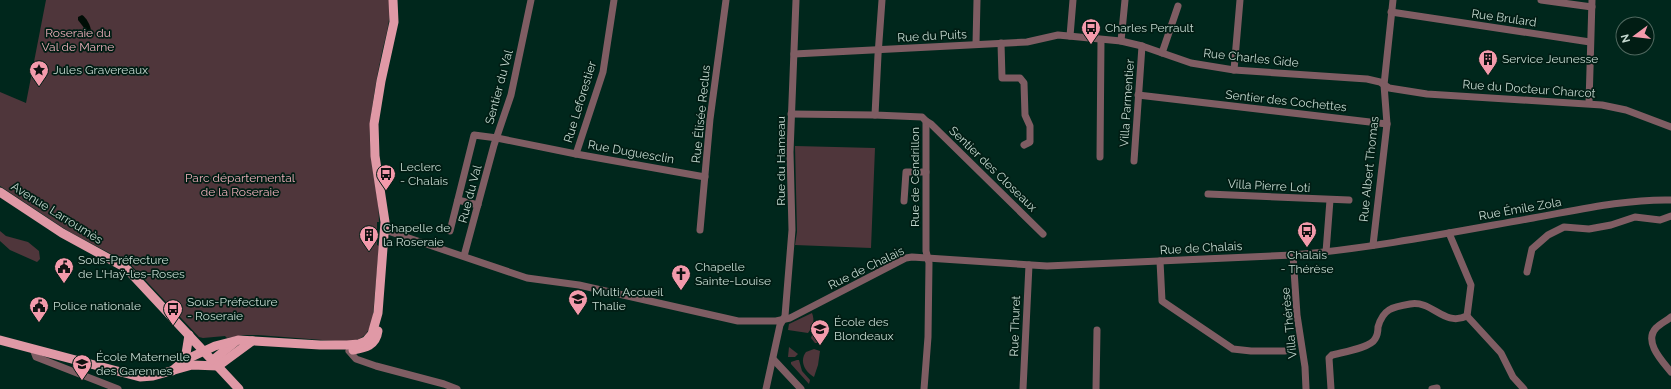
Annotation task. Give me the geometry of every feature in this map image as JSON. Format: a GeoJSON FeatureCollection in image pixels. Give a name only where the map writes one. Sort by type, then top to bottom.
{"type":"FeatureCollection","features":[{"type":"Feature","properties":{"kind":"main road"},"geometry":{"type":"LineString","coordinates":[[320,346],[359,344],[366,341],[376,326],[385,219],[375,156],[374,134],[381,81],[394,22],[393,0]]}},
{"type":"Feature","properties":{"kind":"main road","name":"Avenue Larroumès"},"geometry":{"type":"LineString","coordinates":[[0,192],[62,233],[126,268],[216,363],[238,389]]}},
{"type":"Feature","properties":{"kind":"main road"},"geometry":{"type":"LineString","coordinates":[[0,340],[33,350],[140,377],[153,376],[200,360],[204,351],[222,343],[238,340],[320,346],[349,351],[365,348],[372,344],[377,336],[379,326],[378,313]]}},
{"type":"Feature","properties":{"kind":"main road"},"geometry":{"type":"LineString","coordinates":[[188,363],[189,335]]}},
{"type":"Feature","properties":{"kind":"main road"},"geometry":{"type":"LineString","coordinates":[[216,363],[238,340]]}},
{"type":"Feature","properties":{"kind":"main road"},"geometry":{"type":"LineString","coordinates":[[188,363],[216,363],[252,341]]}},
{"type":"Feature","properties":{"kind":"street","name":"Sentier du Val"},"geometry":{"type":"LineString","coordinates":[[450,230],[474,135],[497,138],[511,95],[531,0]]}},
{"type":"Feature","properties":{"kind":"street","name":"Rue Leforestier"},"geometry":{"type":"LineString","coordinates":[[497,138],[576,154],[602,72],[614,0]]}},
{"type":"Feature","properties":{"kind":"street","name":"Rue Élisée Reclus"},"geometry":{"type":"LineString","coordinates":[[700,230],[710,120],[726,0]]}},
{"type":"Feature","properties":{"kind":"street","name":"Rue du Hameau"},"geometry":{"type":"LineString","coordinates":[[766,389],[780,325],[785,316],[792,230],[792,114],[796,0]]}},
{"type":"Feature","properties":{"kind":"street"},"geometry":{"type":"LineString","coordinates":[[875,115],[882,0]]}},
{"type":"Feature","properties":{"kind":"street"},"geometry":{"type":"LineString","coordinates":[[976,44],[977,0]]}},
{"type":"Feature","properties":{"kind":"street"},"geometry":{"type":"LineString","coordinates":[[1070,36],[1073,0]]}},
{"type":"Feature","properties":{"kind":"street"},"geometry":{"type":"LineString","coordinates":[[1121,41],[1125,0]]}},
{"type":"Feature","properties":{"kind":"street"},"geometry":{"type":"LineString","coordinates":[[1234,70],[1240,0]]}},
{"type":"Feature","properties":{"kind":"street"},"geometry":{"type":"LineString","coordinates":[[1384,0],[1392,0]]}},
{"type":"Feature","properties":{"kind":"street","name":"Rue Albert Thomas"},"geometry":{"type":"LineString","coordinates":[[1373,245],[1387,124],[1384,85],[1392,0]]}},
{"type":"Feature","properties":{"kind":"street"},"geometry":{"type":"LineString","coordinates":[[1541,0],[1592,4],[1589,103]]}},
{"type":"Feature","properties":{"kind":"street"},"geometry":{"type":"LineString","coordinates":[[1162,53],[1178,6]]}},
{"type":"Feature","properties":{"kind":"street","name":"Rue Brulard"},"geometry":{"type":"LineString","coordinates":[[1392,12],[1590,42]]}},
{"type":"Feature","properties":{"kind":"street","name":"Rue du Puits"},"geometry":{"type":"LineString","coordinates":[[794,54],[1027,42],[1058,36],[1070,36]]}},
{"type":"Feature","properties":{"kind":"street","name":"Rue Charles Gide"},"geometry":{"type":"LineString","coordinates":[[1070,36],[1121,41],[1142,46],[1191,63],[1234,70],[1367,79],[1380,82],[1384,85]]}},
{"type":"Feature","properties":{"kind":"street"},"geometry":{"type":"LineString","coordinates":[[1100,157],[1101,40]]}},
{"type":"Feature","properties":{"kind":"street"},"geometry":{"type":"LineString","coordinates":[[1001,43],[1002,78],[1020,78],[1024,83],[1025,115],[1030,126],[1030,142],[1024,145]]}},
{"type":"Feature","properties":{"kind":"street","name":"Villa Parmentier"},"geometry":{"type":"LineString","coordinates":[[1134,161],[1142,46]]}},
{"type":"Feature","properties":{"kind":"street","name":"Rue du Docteur Charcot"},"geometry":{"type":"LineString","coordinates":[[1384,85],[1389,88],[1428,94],[1589,103],[1626,110],[1671,127]]}},
{"type":"Feature","properties":{"kind":"street","name":"Sentier des Cochettes"},"geometry":{"type":"LineString","coordinates":[[1138,95],[1387,124]]}},
{"type":"Feature","properties":{"kind":"street","name":"Rue de Cendrillon"},"geometry":{"type":"LineString","coordinates":[[792,114],[922,117],[926,121],[926,251],[929,263],[928,337],[924,389]]}},
{"type":"Feature","properties":{"kind":"street","name":"Sentier des Closeaux"},"geometry":{"type":"LineString","coordinates":[[926,121],[931,124],[1043,234]]}},
{"type":"Feature","properties":{"kind":"street","name":"Rue du Val"},"geometry":{"type":"LineString","coordinates":[[464,256],[497,138]]}},
{"type":"Feature","properties":{"kind":"street","name":"Rue Duguesclin"},"geometry":{"type":"LineString","coordinates":[[576,154],[705,177]]}},
{"type":"Feature","properties":{"kind":"street"},"geometry":{"type":"LineString","coordinates":[[904,201],[906,172],[926,172]]}},
{"type":"Feature","properties":{"kind":"street","name":"Villa Pierre Loti"},"geometry":{"type":"LineString","coordinates":[[1208,194],[1350,200]]}},
{"type":"Feature","properties":{"kind":"street"},"geometry":{"type":"LineString","coordinates":[[458,200],[478,205]]}},
{"type":"Feature","properties":{"kind":"street"},"geometry":{"type":"LineString","coordinates":[[1326,252],[1330,200]]}},
{"type":"Feature","properties":{"kind":"street","name":"Rue Émile Zola"},"geometry":{"type":"LineString","coordinates":[[1373,245],[1583,209],[1648,200],[1671,200]]}},
{"type":"Feature","properties":{"kind":"street"},"geometry":{"type":"LineString","coordinates":[[1527,272],[1532,249],[1548,235],[1564,227],[1589,229],[1611,225],[1635,217],[1660,220],[1671,216]]}},
{"type":"Feature","properties":{"kind":"street","name":"Rue de Chalais"},"geometry":{"type":"LineString","coordinates":[[385,230],[527,278],[595,289],[738,321],[782,321],[906,258],[928,258],[1048,266],[1293,255],[1373,245]]}},
{"type":"Feature","properties":{"kind":"street"},"geometry":{"type":"LineString","coordinates":[[1449,233],[1471,285],[1467,316],[1501,353],[1513,377],[1524,389]]}},
{"type":"Feature","properties":{"kind":"street","name":"Villa Thérèse"},"geometry":{"type":"LineString","coordinates":[[1293,255],[1306,389]]}},
{"type":"Feature","properties":{"kind":"street"},"geometry":{"type":"LineString","coordinates":[[1160,261],[1162,301],[1233,349],[1250,351],[1284,351]]}},
{"type":"Feature","properties":{"kind":"street","name":"Rue Thuret"},"geometry":{"type":"LineString","coordinates":[[1023,389],[1029,265]]}},
{"type":"Feature","properties":{"kind":"street"},"geometry":{"type":"LineString","coordinates":[[1331,389],[1329,358],[1332,355],[1369,345],[1375,339],[1381,318],[1385,311],[1409,304],[1419,303],[1429,306],[1444,317],[1459,319],[1467,316]]}},
{"type":"Feature","properties":{"kind":"street"},"geometry":{"type":"LineString","coordinates":[[1671,317],[1654,329],[1652,340],[1654,348],[1671,372]]}},
{"type":"Feature","properties":{"kind":"street"},"geometry":{"type":"LineString","coordinates":[[1096,389],[1097,330]]}},
{"type":"Feature","properties":{"kind":"street"},"geometry":{"type":"LineString","coordinates":[[33,350],[36,357],[118,389]]}},
{"type":"Feature","properties":{"kind":"street"},"geometry":{"type":"LineString","coordinates":[[349,351],[353,357],[376,366],[444,384],[457,389]]}},
{"type":"Feature","properties":{"kind":"street"},"geometry":{"type":"LineString","coordinates":[[773,359],[802,389]]}},
{"type":"Feature","properties":{"kind":"green space","name":"Parc départemental de la Roseraie"},"geometry":{"type":"Polygon","coordinates":[[[46,0],[389,0],[389,21],[379,66],[370,127],[371,151],[379,210],[379,222],[377,222],[377,245],[379,246],[373,316],[368,331],[362,337],[348,342],[258,335],[244,335],[227,338],[225,336],[199,337],[130,264],[68,231],[0,186],[0,92],[26,103],[46,0]]]}},
{"type":"Feature","properties":{"kind":"green space"},"geometry":{"type":"Polygon","coordinates":[[[795,146],[875,148],[871,248],[795,245],[797,232],[795,146]]]}},
{"type":"Feature","properties":{"kind":"green space"},"geometry":{"type":"Polygon","coordinates":[[[0,231],[6,236],[28,242],[39,251],[40,259],[37,262],[10,250],[0,241],[0,231]]]}},
{"type":"Feature","properties":{"kind":"green space"},"geometry":{"type":"Polygon","coordinates":[[[812,313],[813,323],[808,333],[788,330],[789,324],[812,313]]]}},
{"type":"Feature","properties":{"kind":"green space"},"geometry":{"type":"Polygon","coordinates":[[[819,323],[821,337],[817,343],[815,343],[811,338],[814,329],[819,323]]]}},
{"type":"Feature","properties":{"kind":"green space"},"geometry":{"type":"Polygon","coordinates":[[[789,347],[798,354],[795,357],[788,357],[789,347]]]}},
{"type":"Feature","properties":{"kind":"green space"},"geometry":{"type":"Polygon","coordinates":[[[814,349],[820,351],[814,377],[804,366],[803,359],[806,352],[814,349]]]}},
{"type":"Feature","properties":{"kind":"green space"},"geometry":{"type":"Polygon","coordinates":[[[799,360],[802,371],[810,380],[809,384],[791,364],[791,362],[799,360]]]}},
{"type":"Feature","properties":{"kind":"shaded area"},"geometry":{"type":"Polygon","coordinates":[[[82,15],[87,20],[90,27],[91,31],[88,33],[78,20],[78,17],[82,15]]]}},
{"type":"Feature","properties":{"kind":"place","name":"Charles Perrault"},"geometry":{"type":"Point","coordinates":[1091,45]}},
{"type":"Feature","properties":{"kind":"place","name":"Service Jeunesse"},"geometry":{"type":"Point","coordinates":[1488,76]}},
{"type":"Feature","properties":{"kind":"place","name":"Jules Gravereaux"},"geometry":{"type":"Point","coordinates":[39,87]}},
{"type":"Feature","properties":{"kind":"place","name":"Leclerc - Chalais"},"geometry":{"type":"Point","coordinates":[386,191]}},
{"type":"Feature","properties":{"kind":"place","name":"Chalais - Thérèse"},"geometry":{"type":"Point","coordinates":[1307,248]}},
{"type":"Feature","properties":{"kind":"place","name":"Chapelle de la Roseraie"},"geometry":{"type":"Point","coordinates":[369,252]}},
{"type":"Feature","properties":{"kind":"place","name":"Sous-Préfecture de L'Haÿ-les-Roses"},"geometry":{"type":"Point","coordinates":[64,284]}},
{"type":"Feature","properties":{"kind":"place","name":"Chapelle Sainte-Louise"},"geometry":{"type":"Point","coordinates":[681,291]}},
{"type":"Feature","properties":{"kind":"place","name":"Multi Accueil Thalie"},"geometry":{"type":"Point","coordinates":[578,316]}},
{"type":"Feature","properties":{"kind":"place","name":"Police nationale"},"geometry":{"type":"Point","coordinates":[39,323]}},
{"type":"Feature","properties":{"kind":"place","name":"Sous-Préfecture - Roseraie"},"geometry":{"type":"Point","coordinates":[173,326]}},
{"type":"Feature","properties":{"kind":"place","name":"École des Blondeaux"},"geometry":{"type":"Point","coordinates":[820,346]}},
{"type":"Feature","properties":{"kind":"place","name":"École Maternelle des Garennes"},"geometry":{"type":"Point","coordinates":[82,381]}},
{"type":"Feature","properties":{"kind":"park label","name":"Roseraie du Val de Marne"},"geometry":{"type":"Point","coordinates":[78,40]}}]}
